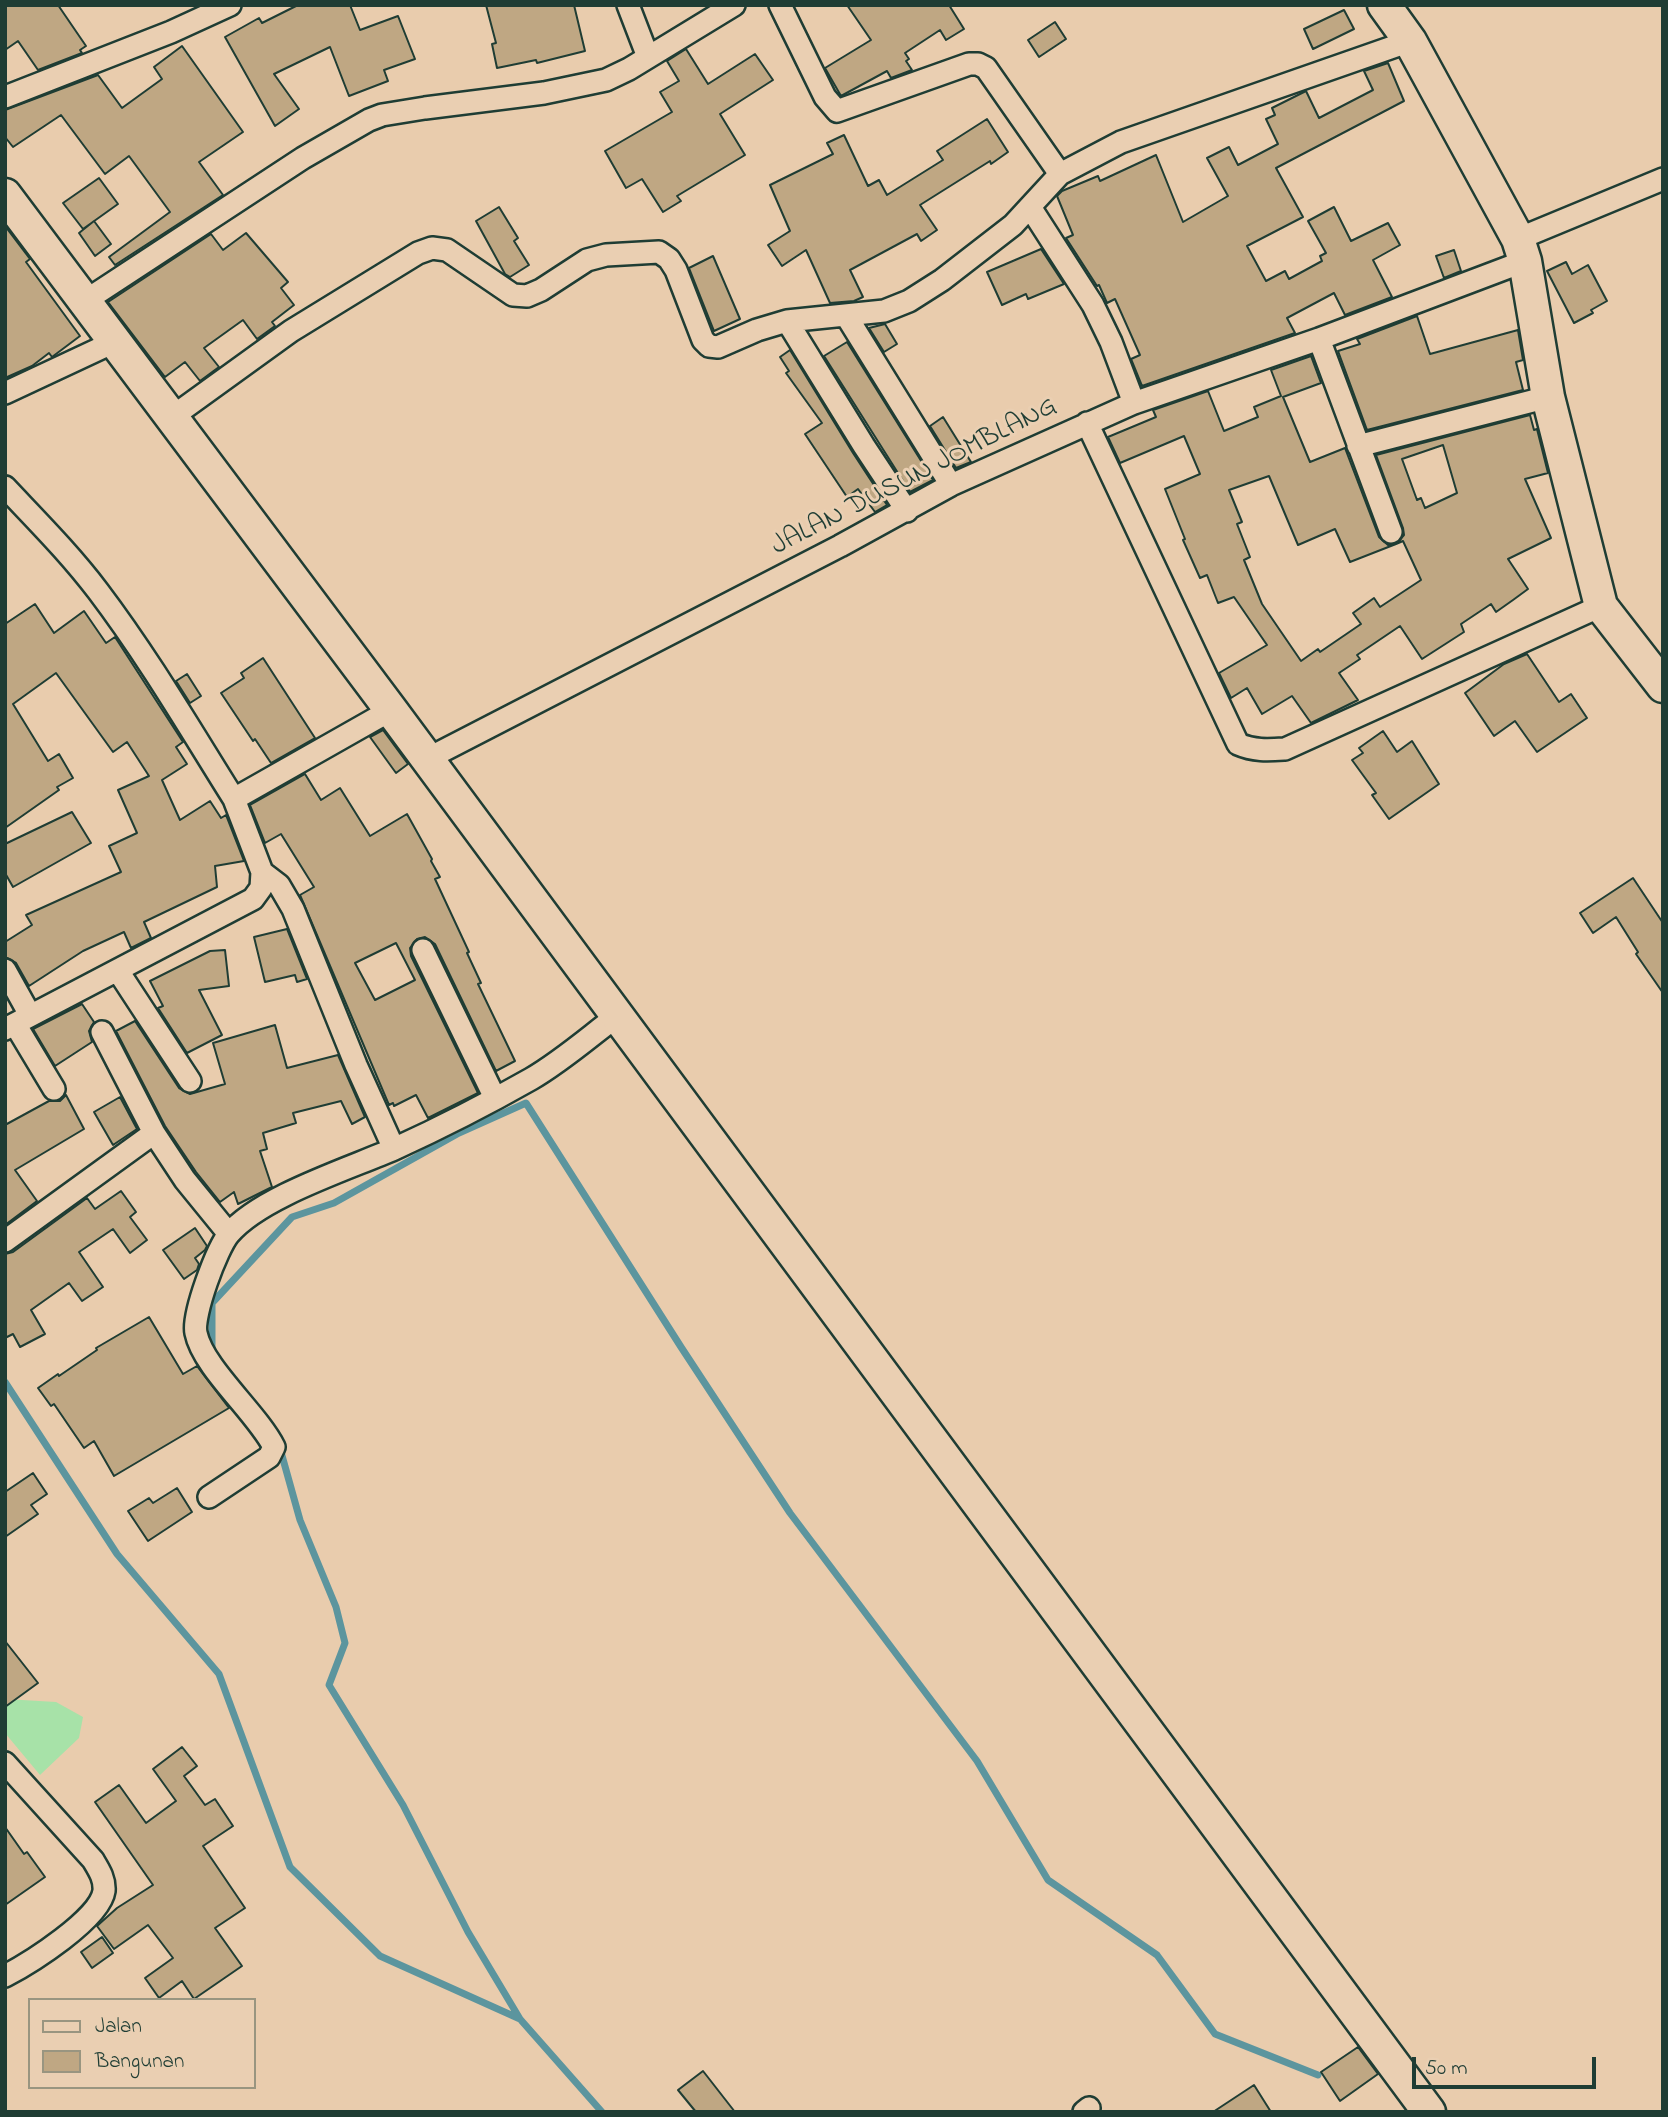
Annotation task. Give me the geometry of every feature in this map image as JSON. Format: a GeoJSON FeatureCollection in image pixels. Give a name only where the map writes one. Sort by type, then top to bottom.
{"type":"FeatureCollection","features":[{"type":"Feature","properties":{"kind":"street"},"geometry":{"type":"LineString","coordinates":[[5,97],[171,32],[230,5]]}},
{"type":"Feature","properties":{"kind":"street"},"geometry":{"type":"LineString","coordinates":[[628,5],[648,57]]}},
{"type":"Feature","properties":{"kind":"street"},"geometry":{"type":"LineString","coordinates":[[85,301],[303,158],[369,120],[382,115],[579,87],[618,75],[734,5]]}},
{"type":"Feature","properties":{"kind":"street"},"geometry":{"type":"LineString","coordinates":[[780,5],[825,97],[837,111],[969,64],[978,64],[986,68],[1060,174]]}},
{"type":"Feature","properties":{"kind":"street"},"geometry":{"type":"LineString","coordinates":[[1384,5],[1410,41],[1521,250],[1548,397],[1601,606],[1663,686]]}},
{"type":"Feature","properties":{"kind":"street"},"geometry":{"type":"LineString","coordinates":[[172,416],[291,331],[418,253],[432,248],[447,250],[513,295],[527,296],[587,260],[606,255],[659,252],[669,259],[676,270],[699,330],[709,346],[718,347],[757,330],[787,321],[847,317],[884,311],[909,301],[942,280],[1013,225],[1060,174],[1121,142],[1410,41]]}},
{"type":"Feature","properties":{"kind":"street","name":"JALAN DUSUN JOMBLANG"},"geometry":{"type":"LineString","coordinates":[[427,759],[951,485],[1134,403],[1319,339],[1521,250],[1663,179]]}},
{"type":"Feature","properties":{"kind":"street"},"geometry":{"type":"LineString","coordinates":[[5,195],[391,710],[1429,2112]]}},
{"type":"Feature","properties":{"kind":"street"},"geometry":{"type":"LineString","coordinates":[[1030,207],[1093,305],[1111,342],[1134,403]]}},
{"type":"Feature","properties":{"kind":"street"},"geometry":{"type":"LineString","coordinates":[[847,317],[951,485]]}},
{"type":"Feature","properties":{"kind":"street"},"geometry":{"type":"LineString","coordinates":[[787,321],[863,446],[907,510]]}},
{"type":"Feature","properties":{"kind":"street"},"geometry":{"type":"LineString","coordinates":[[1319,339],[1391,532]]}},
{"type":"Feature","properties":{"kind":"street"},"geometry":{"type":"LineString","coordinates":[[5,393],[114,342]]}},
{"type":"Feature","properties":{"kind":"street"},"geometry":{"type":"LineString","coordinates":[[1358,446],[1548,397]]}},
{"type":"Feature","properties":{"kind":"street"},"geometry":{"type":"LineString","coordinates":[[1087,424],[1238,744],[1248,749],[1285,749],[1601,606]]}},
{"type":"Feature","properties":{"kind":"street"},"geometry":{"type":"LineString","coordinates":[[5,487],[73,559],[125,629],[234,799],[262,872],[261,888],[253,899],[17,1023]]}},
{"type":"Feature","properties":{"kind":"street"},"geometry":{"type":"LineString","coordinates":[[234,799],[391,710]]}},
{"type":"Feature","properties":{"kind":"street"},"geometry":{"type":"LineString","coordinates":[[262,872],[279,885],[293,909],[356,1065],[394,1149]]}},
{"type":"Feature","properties":{"kind":"street"},"geometry":{"type":"LineString","coordinates":[[424,950],[495,1098]]}},
{"type":"Feature","properties":{"kind":"street"},"geometry":{"type":"LineString","coordinates":[[5,971],[17,1023],[54,1089]]}},
{"type":"Feature","properties":{"kind":"street"},"geometry":{"type":"LineString","coordinates":[[118,971],[190,1081]]}},
{"type":"Feature","properties":{"kind":"street"},"geometry":{"type":"LineString","coordinates":[[209,1497],[269,1457],[274,1447],[212,1364],[196,1334],[195,1317],[219,1251],[229,1234],[253,1214],[279,1198],[394,1149],[532,1079],[617,1016]]}},
{"type":"Feature","properties":{"kind":"street"},"geometry":{"type":"LineString","coordinates":[[102,1032],[153,1133],[185,1180],[229,1234]]}},
{"type":"Feature","properties":{"kind":"street"},"geometry":{"type":"LineString","coordinates":[[5,1241],[153,1133]]}},
{"type":"Feature","properties":{"kind":"street"},"geometry":{"type":"LineString","coordinates":[[5,1763],[93,1860],[102,1876],[104,1890],[100,1903],[88,1919],[5,1976]]}},
{"type":"Feature","properties":{"kind":"green space"},"geometry":{"type":"Polygon","coordinates":[[[5,1699],[56,1702],[83,1717],[79,1738],[40,1775],[5,1733],[5,1699]]]}},
{"type":"Feature","properties":{"kind":"building"},"geometry":{"type":"Polygon","coordinates":[[[5,5],[58,5],[86,46],[80,50],[82,53],[38,70],[18,41],[5,50],[5,5]]]}},
{"type":"Feature","properties":{"kind":"building"},"geometry":{"type":"Polygon","coordinates":[[[298,5],[350,5],[360,30],[398,16],[415,59],[384,70],[388,81],[349,96],[330,47],[274,74],[299,109],[275,126],[225,37],[259,18],[262,23],[298,5]]]}},
{"type":"Feature","properties":{"kind":"building"},"geometry":{"type":"Polygon","coordinates":[[[486,5],[574,5],[585,51],[537,63],[536,60],[497,68],[492,44],[496,43],[486,5]]]}},
{"type":"Feature","properties":{"kind":"building"},"geometry":{"type":"Polygon","coordinates":[[[847,5],[949,5],[964,29],[946,40],[940,30],[905,53],[909,59],[906,61],[912,70],[891,78],[887,71],[841,96],[825,68],[871,40],[847,5]]]}},
{"type":"Feature","properties":{"kind":"building"},"geometry":{"type":"Polygon","coordinates":[[[1344,10],[1354,29],[1313,49],[1304,29],[1344,10]]]}},
{"type":"Feature","properties":{"kind":"building"},"geometry":{"type":"Polygon","coordinates":[[[1055,22],[1066,39],[1039,57],[1028,40],[1055,22]]]}},
{"type":"Feature","properties":{"kind":"building"},"geometry":{"type":"Polygon","coordinates":[[[182,46],[243,132],[199,162],[223,195],[115,265],[109,257],[170,212],[129,156],[105,174],[61,115],[13,147],[5,137],[5,110],[98,75],[122,108],[162,79],[154,67],[182,46]]]}},
{"type":"Feature","properties":{"kind":"building"},"geometry":{"type":"Polygon","coordinates":[[[686,49],[708,84],[755,54],[773,80],[720,114],[745,155],[677,196],[681,201],[663,212],[642,179],[626,188],[605,151],[672,112],[660,92],[679,81],[667,61],[686,49]]]}},
{"type":"Feature","properties":{"kind":"building"},"geometry":{"type":"Polygon","coordinates":[[[1388,63],[1404,101],[1276,168],[1303,217],[1247,246],[1266,281],[1285,271],[1289,279],[1322,261],[1320,256],[1326,253],[1308,221],[1334,207],[1351,241],[1388,223],[1400,245],[1373,260],[1392,297],[1345,315],[1334,293],[1287,318],[1295,333],[1142,386],[1131,359],[1140,355],[1115,299],[1107,303],[1099,285],[1097,286],[1066,238],[1073,235],[1057,196],[1062,191],[1098,176],[1100,181],[1156,155],[1183,222],[1228,196],[1207,158],[1229,147],[1238,165],[1278,144],[1266,119],[1275,115],[1272,108],[1306,91],[1319,118],[1373,90],[1364,71],[1388,63]]]}},
{"type":"Feature","properties":{"kind":"building"},"geometry":{"type":"Polygon","coordinates":[[[987,119],[1008,152],[920,205],[937,230],[921,241],[917,234],[850,270],[863,297],[854,301],[830,303],[806,250],[782,266],[768,245],[790,231],[770,185],[833,154],[827,143],[844,135],[868,186],[879,180],[887,195],[943,160],[937,151],[987,119]]]}},
{"type":"Feature","properties":{"kind":"building"},"geometry":{"type":"Polygon","coordinates":[[[99,178],[118,204],[83,229],[63,203],[99,178]]]}},
{"type":"Feature","properties":{"kind":"building"},"geometry":{"type":"Polygon","coordinates":[[[499,207],[518,238],[514,241],[529,265],[510,277],[505,274],[476,221],[499,207]]]}},
{"type":"Feature","properties":{"kind":"building"},"geometry":{"type":"Polygon","coordinates":[[[94,221],[111,244],[95,256],[79,233],[94,221]]]}},
{"type":"Feature","properties":{"kind":"building"},"geometry":{"type":"Polygon","coordinates":[[[5,226],[30,259],[26,262],[80,336],[52,357],[49,353],[32,366],[5,378],[5,226]]]}},
{"type":"Feature","properties":{"kind":"building"},"geometry":{"type":"Polygon","coordinates":[[[246,233],[288,282],[281,288],[294,305],[272,322],[275,326],[257,339],[243,320],[204,348],[219,367],[200,381],[185,362],[165,377],[108,302],[211,234],[223,250],[246,233]]]}},
{"type":"Feature","properties":{"kind":"building"},"geometry":{"type":"Polygon","coordinates":[[[1041,249],[1064,284],[1028,299],[1026,294],[1002,305],[987,272],[1041,249]]]}},
{"type":"Feature","properties":{"kind":"building"},"geometry":{"type":"Polygon","coordinates":[[[1454,250],[1461,271],[1444,278],[1436,256],[1454,250]]]}},
{"type":"Feature","properties":{"kind":"building"},"geometry":{"type":"Polygon","coordinates":[[[713,256],[740,319],[714,331],[689,268],[713,256]]]}},
{"type":"Feature","properties":{"kind":"building"},"geometry":{"type":"Polygon","coordinates":[[[1566,262],[1572,274],[1588,265],[1607,301],[1591,310],[1593,313],[1574,323],[1547,271],[1566,262]]]}},
{"type":"Feature","properties":{"kind":"building"},"geometry":{"type":"Polygon","coordinates":[[[1417,316],[1430,354],[1518,330],[1523,360],[1516,362],[1523,390],[1367,430],[1338,351],[1360,344],[1357,339],[1417,316]]]}},
{"type":"Feature","properties":{"kind":"building"},"geometry":{"type":"Polygon","coordinates":[[[885,324],[897,344],[884,352],[869,328],[885,324]]]}},
{"type":"Feature","properties":{"kind":"building"},"geometry":{"type":"Polygon","coordinates":[[[847,342],[933,480],[910,492],[824,356],[847,342]]]}},
{"type":"Feature","properties":{"kind":"building"},"geometry":{"type":"Polygon","coordinates":[[[790,350],[887,505],[875,512],[858,489],[847,497],[805,434],[822,423],[786,373],[789,371],[780,357],[790,350]]]}},
{"type":"Feature","properties":{"kind":"building"},"geometry":{"type":"Polygon","coordinates":[[[1311,356],[1321,383],[1283,397],[1310,462],[1345,448],[1379,537],[1388,545],[1396,544],[1404,535],[1376,455],[1530,415],[1534,430],[1537,429],[1548,473],[1525,479],[1551,538],[1508,559],[1528,589],[1496,612],[1491,604],[1461,624],[1464,632],[1422,659],[1400,626],[1357,655],[1360,659],[1339,673],[1358,700],[1311,723],[1292,696],[1262,714],[1247,688],[1231,698],[1219,673],[1267,645],[1234,597],[1218,603],[1207,575],[1200,578],[1183,540],[1185,539],[1165,489],[1200,474],[1184,436],[1120,463],[1108,437],[1156,417],[1153,410],[1208,391],[1224,431],[1258,417],[1254,407],[1281,396],[1271,370],[1311,356]],[[1443,445],[1402,459],[1417,500],[1421,498],[1425,508],[1457,493],[1443,445]],[[1269,476],[1229,490],[1242,522],[1237,524],[1250,557],[1244,560],[1262,604],[1301,661],[1318,649],[1320,652],[1361,624],[1353,613],[1374,598],[1380,607],[1421,580],[1403,541],[1350,562],[1335,529],[1298,545],[1269,476]]]}},
{"type":"Feature","properties":{"kind":"building"},"geometry":{"type":"Polygon","coordinates":[[[943,417],[971,462],[956,468],[930,426],[943,417]]]}},
{"type":"Feature","properties":{"kind":"building"},"geometry":{"type":"Polygon","coordinates":[[[35,604],[54,633],[84,611],[106,643],[115,637],[183,742],[176,747],[187,764],[162,780],[180,820],[210,801],[221,818],[226,815],[244,861],[215,866],[217,887],[144,922],[151,938],[131,948],[124,932],[83,951],[29,986],[16,963],[5,957],[5,942],[32,925],[26,915],[121,872],[109,846],[137,833],[118,790],[149,776],[127,742],[113,752],[56,673],[13,704],[48,761],[59,754],[73,778],[57,787],[59,790],[5,828],[5,624],[35,604]]]}},
{"type":"Feature","properties":{"kind":"building"},"geometry":{"type":"Polygon","coordinates":[[[1527,654],[1559,702],[1571,694],[1587,718],[1537,752],[1515,721],[1494,736],[1465,693],[1504,664],[1527,654]]]}},
{"type":"Feature","properties":{"kind":"building"},"geometry":{"type":"Polygon","coordinates":[[[263,658],[315,738],[271,763],[221,693],[244,678],[241,673],[263,658]]]}},
{"type":"Feature","properties":{"kind":"building"},"geometry":{"type":"Polygon","coordinates":[[[187,674],[201,696],[190,703],[176,681],[187,674]]]}},
{"type":"Feature","properties":{"kind":"building"},"geometry":{"type":"Polygon","coordinates":[[[383,730],[408,764],[396,773],[370,737],[383,730]]]}},
{"type":"Feature","properties":{"kind":"building"},"geometry":{"type":"Polygon","coordinates":[[[1383,731],[1397,752],[1412,741],[1439,784],[1389,819],[1372,795],[1376,793],[1352,760],[1363,753],[1359,748],[1383,731]]]}},
{"type":"Feature","properties":{"kind":"building"},"geometry":{"type":"Polygon","coordinates":[[[305,774],[321,800],[340,788],[370,836],[407,814],[440,877],[435,879],[469,952],[467,953],[481,983],[478,984],[515,1061],[496,1071],[435,944],[425,937],[417,939],[410,948],[411,956],[478,1093],[428,1118],[416,1095],[394,1106],[393,1103],[389,1105],[300,895],[314,887],[281,834],[265,843],[250,805],[305,774]],[[396,943],[355,963],[375,1000],[415,980],[396,943]]]}},
{"type":"Feature","properties":{"kind":"building"},"geometry":{"type":"Polygon","coordinates":[[[72,812],[91,843],[13,887],[5,873],[5,844],[72,812]]]}},
{"type":"Feature","properties":{"kind":"building"},"geometry":{"type":"Polygon","coordinates":[[[1633,878],[1663,923],[1663,993],[1636,954],[1638,952],[1616,917],[1593,933],[1580,913],[1633,878]]]}},
{"type":"Feature","properties":{"kind":"building"},"geometry":{"type":"Polygon","coordinates":[[[287,929],[307,979],[297,982],[295,975],[265,982],[254,937],[287,929]]]}},
{"type":"Feature","properties":{"kind":"building"},"geometry":{"type":"Polygon","coordinates":[[[225,950],[229,986],[199,990],[222,1035],[187,1053],[158,1008],[163,1006],[150,981],[210,951],[225,950]]]}},
{"type":"Feature","properties":{"kind":"building"},"geometry":{"type":"Polygon","coordinates":[[[82,1004],[94,1022],[89,1031],[92,1042],[55,1066],[33,1029],[82,1004]]]}},
{"type":"Feature","properties":{"kind":"building"},"geometry":{"type":"Polygon","coordinates":[[[135,1021],[179,1088],[190,1094],[225,1084],[213,1043],[275,1025],[287,1068],[338,1055],[365,1117],[352,1124],[341,1101],[293,1113],[296,1123],[263,1133],[267,1149],[260,1151],[272,1187],[238,1204],[234,1192],[220,1202],[165,1126],[116,1031],[135,1021]]]}},
{"type":"Feature","properties":{"kind":"building"},"geometry":{"type":"Polygon","coordinates":[[[66,1095],[84,1129],[15,1170],[37,1201],[5,1225],[5,1125],[49,1101],[60,1101],[66,1095]]]}},
{"type":"Feature","properties":{"kind":"building"},"geometry":{"type":"Polygon","coordinates":[[[120,1097],[137,1129],[113,1145],[94,1112],[120,1097]]]}},
{"type":"Feature","properties":{"kind":"building"},"geometry":{"type":"Polygon","coordinates":[[[121,1191],[136,1212],[130,1217],[147,1240],[130,1253],[113,1229],[79,1252],[103,1287],[82,1301],[69,1283],[31,1310],[45,1334],[20,1347],[13,1334],[5,1338],[5,1254],[13,1252],[87,1198],[95,1209],[121,1191]]]}},
{"type":"Feature","properties":{"kind":"building"},"geometry":{"type":"Polygon","coordinates":[[[195,1228],[207,1246],[195,1258],[199,1264],[197,1270],[184,1279],[163,1250],[195,1228]]]}},
{"type":"Feature","properties":{"kind":"building"},"geometry":{"type":"Polygon","coordinates":[[[149,1317],[183,1374],[197,1366],[229,1408],[114,1476],[94,1441],[84,1448],[54,1404],[51,1406],[38,1388],[97,1350],[96,1348],[149,1317]]]}},
{"type":"Feature","properties":{"kind":"building"},"geometry":{"type":"Polygon","coordinates":[[[33,1473],[47,1494],[31,1505],[38,1514],[5,1537],[5,1492],[33,1473]]]}},
{"type":"Feature","properties":{"kind":"building"},"geometry":{"type":"Polygon","coordinates":[[[177,1488],[192,1512],[148,1541],[128,1511],[149,1498],[153,1503],[177,1488]]]}},
{"type":"Feature","properties":{"kind":"building"},"geometry":{"type":"Polygon","coordinates":[[[5,1641],[38,1683],[5,1707],[5,1641]]]}},
{"type":"Feature","properties":{"kind":"building"},"geometry":{"type":"Polygon","coordinates":[[[182,1747],[197,1766],[184,1776],[205,1805],[215,1799],[233,1826],[203,1846],[245,1908],[215,1928],[242,1966],[195,1998],[182,1981],[159,1998],[145,1978],[173,1958],[148,1925],[114,1949],[97,1926],[117,1908],[153,1885],[95,1802],[119,1785],[146,1823],[176,1801],[153,1769],[182,1747]]]}},
{"type":"Feature","properties":{"kind":"building"},"geometry":{"type":"Polygon","coordinates":[[[5,1827],[45,1877],[5,1905],[5,1827]]]}},
{"type":"Feature","properties":{"kind":"building"},"geometry":{"type":"Polygon","coordinates":[[[102,1937],[113,1953],[92,1968],[81,1952],[102,1937]]]}},
{"type":"Feature","properties":{"kind":"building"},"geometry":{"type":"Polygon","coordinates":[[[1358,2047],[1378,2074],[1340,2101],[1321,2072],[1358,2047]]]}},
{"type":"Feature","properties":{"kind":"building"},"geometry":{"type":"Polygon","coordinates":[[[703,2071],[735,2112],[696,2112],[678,2090],[703,2071]]]}},
{"type":"Feature","properties":{"kind":"building"},"geometry":{"type":"Polygon","coordinates":[[[1254,2085],[1271,2112],[1213,2112],[1254,2085]]]}},
{"type":"Feature","properties":{"kind":"waterway"},"geometry":{"type":"LineString","coordinates":[[212,1354],[212,1303],[292,1217],[334,1203],[459,1133],[526,1103],[790,1513],[977,1761],[1048,1880],[1157,1955],[1215,2034],[1318,2075]]}},
{"type":"Feature","properties":{"kind":"waterway"},"geometry":{"type":"LineString","coordinates":[[5,1382],[117,1554],[219,1674],[290,1867],[380,1956],[520,2019],[602,2112]]}},
{"type":"Feature","properties":{"kind":"waterway"},"geometry":{"type":"LineString","coordinates":[[278,1446],[300,1520],[336,1607],[345,1643],[329,1685],[403,1805],[468,1932],[520,2019]]}}]}
